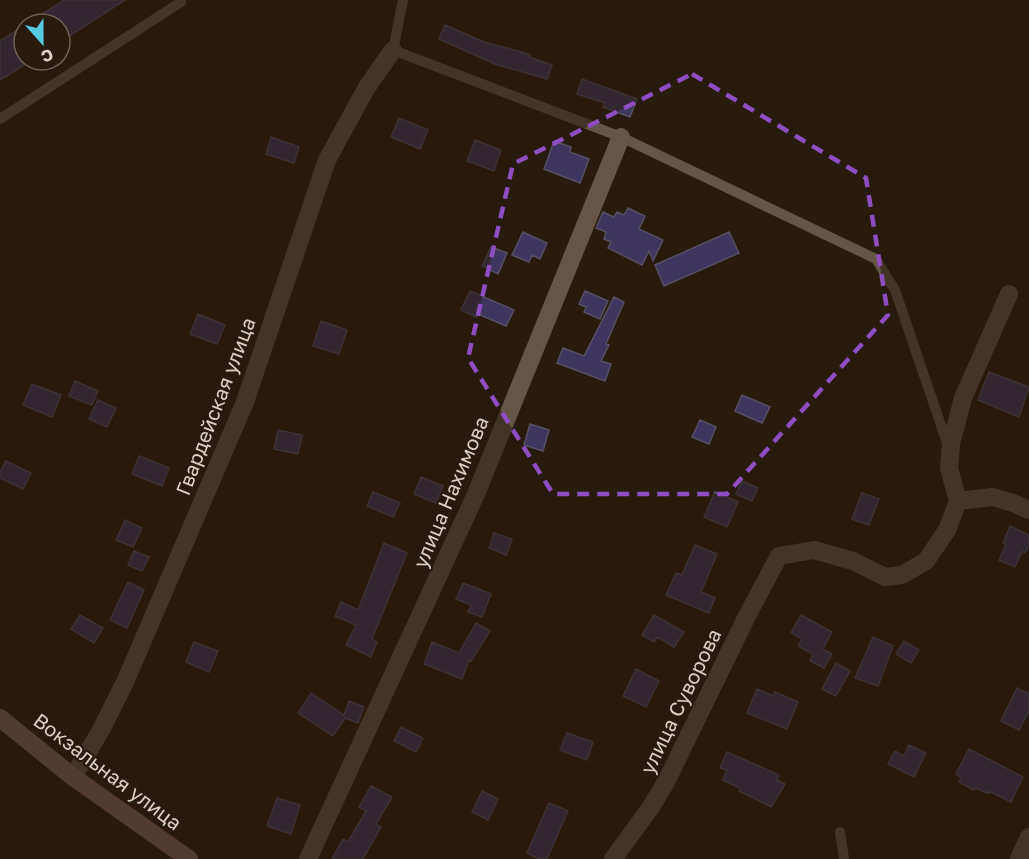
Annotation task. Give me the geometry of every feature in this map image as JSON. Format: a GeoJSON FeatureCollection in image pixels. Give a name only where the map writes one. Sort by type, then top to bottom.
{"type":"FeatureCollection","features":[{"type":"Feature","properties":{"kind":"main road","name":"Вокзальная улица"},"geometry":{"type":"LineString","coordinates":[[0,718],[73,777],[189,859]]}},
{"type":"Feature","properties":{"kind":"street","name":"Гвардейская улица"},"geometry":{"type":"LineString","coordinates":[[73,777],[126,680],[245,402],[327,160],[367,87],[393,50]]}},
{"type":"Feature","properties":{"kind":"street","name":"улица Нахимова"},"geometry":{"type":"LineString","coordinates":[[308,859],[476,494],[621,137]]}},
{"type":"Feature","properties":{"kind":"street"},"geometry":{"type":"LineString","coordinates":[[1009,294],[963,399],[950,454],[949,468],[958,501],[993,497],[1029,510]]}},
{"type":"Feature","properties":{"kind":"street","name":"улица Суворова"},"geometry":{"type":"LineString","coordinates":[[613,859],[651,807],[666,782],[779,556],[814,550],[853,561],[885,577],[902,575],[926,561],[947,530],[958,501]]}},
{"type":"Feature","properties":{"kind":"street"},"geometry":{"type":"LineString","coordinates":[[1019,859],[1029,837]]}},
{"type":"Feature","properties":{"kind":"lane"},"geometry":{"type":"LineString","coordinates":[[403,0],[393,50],[621,137],[876,259],[895,290],[950,454]]}},
{"type":"Feature","properties":{"kind":"lane"},"geometry":{"type":"LineString","coordinates":[[0,119],[181,2]]}},
{"type":"Feature","properties":{"kind":"lane"},"geometry":{"type":"LineString","coordinates":[[840,832],[844,859]]}},
{"type":"Feature","properties":{"kind":"highlighted area"},"geometry":{"type":"Polygon","coordinates":[[[692,74],[866,178],[888,315],[727,494],[553,494],[468,358],[513,164],[692,74]]]}},
{"type":"Feature","properties":{"kind":"building"},"geometry":{"type":"Polygon","coordinates":[[[64,0],[125,0],[72,34],[72,12],[46,12],[64,0]]]}},
{"type":"Feature","properties":{"kind":"building"},"geometry":{"type":"Polygon","coordinates":[[[445,25],[484,42],[530,55],[529,57],[552,65],[547,79],[495,64],[439,39],[445,25]]]}},
{"type":"Feature","properties":{"kind":"building"},"geometry":{"type":"Polygon","coordinates":[[[12,34],[13,72],[0,80],[0,41],[12,34]]]}},
{"type":"Feature","properties":{"kind":"building"},"geometry":{"type":"Polygon","coordinates":[[[582,79],[637,99],[630,117],[603,107],[605,103],[577,94],[582,79]]]}},
{"type":"Feature","properties":{"kind":"building"},"geometry":{"type":"Polygon","coordinates":[[[399,118],[428,130],[420,149],[391,137],[399,118]]]}},
{"type":"Feature","properties":{"kind":"building"},"geometry":{"type":"Polygon","coordinates":[[[271,137],[299,147],[294,163],[266,154],[271,137]]]}},
{"type":"Feature","properties":{"kind":"building"},"geometry":{"type":"Polygon","coordinates":[[[475,140],[501,150],[494,171],[467,161],[475,140]]]}},
{"type":"Feature","properties":{"kind":"building"},"geometry":{"type":"Polygon","coordinates":[[[554,141],[571,147],[570,152],[589,159],[580,183],[544,169],[554,141]]]}},
{"type":"Feature","properties":{"kind":"building"},"geometry":{"type":"Polygon","coordinates":[[[628,208],[645,216],[639,229],[663,240],[653,261],[649,251],[642,265],[608,248],[611,242],[604,239],[606,232],[596,228],[603,212],[614,217],[617,212],[624,215],[628,208]]]}},
{"type":"Feature","properties":{"kind":"building"},"geometry":{"type":"Polygon","coordinates":[[[523,232],[547,243],[540,259],[532,255],[529,262],[512,255],[523,232]]]}},
{"type":"Feature","properties":{"kind":"building"},"geometry":{"type":"Polygon","coordinates":[[[729,232],[739,253],[664,286],[655,265],[729,232]]]}},
{"type":"Feature","properties":{"kind":"building"},"geometry":{"type":"Polygon","coordinates":[[[491,247],[507,253],[498,274],[482,266],[491,247]]]}},
{"type":"Feature","properties":{"kind":"building"},"geometry":{"type":"Polygon","coordinates":[[[470,291],[514,310],[506,326],[478,314],[476,317],[461,310],[470,291]]]}},
{"type":"Feature","properties":{"kind":"building"},"geometry":{"type":"Polygon","coordinates":[[[585,291],[608,301],[600,319],[584,312],[586,307],[579,304],[585,291]]]}},
{"type":"Feature","properties":{"kind":"building"},"geometry":{"type":"Polygon","coordinates":[[[614,297],[624,302],[601,361],[611,364],[605,381],[557,363],[563,348],[584,356],[614,297]]]}},
{"type":"Feature","properties":{"kind":"building"},"geometry":{"type":"Polygon","coordinates":[[[198,314],[225,325],[217,344],[190,334],[198,314]]]}},
{"type":"Feature","properties":{"kind":"building"},"geometry":{"type":"Polygon","coordinates":[[[321,321],[347,330],[339,354],[313,346],[321,321]]]}},
{"type":"Feature","properties":{"kind":"building"},"geometry":{"type":"Polygon","coordinates":[[[989,372],[1029,387],[1019,417],[978,400],[989,372]]]}},
{"type":"Feature","properties":{"kind":"building"},"geometry":{"type":"Polygon","coordinates":[[[75,381],[98,391],[92,405],[69,396],[75,381]]]}},
{"type":"Feature","properties":{"kind":"building"},"geometry":{"type":"Polygon","coordinates":[[[32,384],[61,395],[52,417],[23,405],[32,384]]]}},
{"type":"Feature","properties":{"kind":"building"},"geometry":{"type":"Polygon","coordinates":[[[742,395],[770,407],[762,423],[735,411],[742,395]]]}},
{"type":"Feature","properties":{"kind":"building"},"geometry":{"type":"Polygon","coordinates":[[[98,400],[116,408],[107,427],[89,419],[98,400]]]}},
{"type":"Feature","properties":{"kind":"building"},"geometry":{"type":"Polygon","coordinates":[[[700,420],[716,427],[709,444],[692,437],[700,420]]]}},
{"type":"Feature","properties":{"kind":"building"},"geometry":{"type":"Polygon","coordinates":[[[530,424],[549,430],[543,451],[524,445],[530,424]]]}},
{"type":"Feature","properties":{"kind":"building"},"geometry":{"type":"Polygon","coordinates":[[[278,430],[302,435],[298,454],[274,449],[278,430]]]}},
{"type":"Feature","properties":{"kind":"building"},"geometry":{"type":"Polygon","coordinates":[[[139,456],[169,468],[162,486],[132,474],[139,456]]]}},
{"type":"Feature","properties":{"kind":"building"},"geometry":{"type":"Polygon","coordinates":[[[6,461],[31,473],[23,489],[0,478],[0,472],[6,461]]]}},
{"type":"Feature","properties":{"kind":"building"},"geometry":{"type":"Polygon","coordinates":[[[421,477],[443,486],[436,503],[414,494],[421,477]]]}},
{"type":"Feature","properties":{"kind":"building"},"geometry":{"type":"Polygon","coordinates":[[[742,481],[758,488],[752,501],[736,494],[742,481]]]}},
{"type":"Feature","properties":{"kind":"building"},"geometry":{"type":"Polygon","coordinates":[[[373,492],[400,503],[393,517],[367,506],[373,492]]]}},
{"type":"Feature","properties":{"kind":"building"},"geometry":{"type":"Polygon","coordinates":[[[715,492],[738,502],[727,527],[704,517],[715,492]]]}},
{"type":"Feature","properties":{"kind":"building"},"geometry":{"type":"Polygon","coordinates":[[[862,493],[879,499],[869,525],[852,519],[862,493]]]}},
{"type":"Feature","properties":{"kind":"building"},"geometry":{"type":"Polygon","coordinates":[[[125,520],[142,528],[133,547],[116,540],[125,520]]]}},
{"type":"Feature","properties":{"kind":"building"},"geometry":{"type":"Polygon","coordinates":[[[1010,526],[1029,535],[1029,544],[1025,553],[1022,551],[1015,567],[999,560],[1010,526]]]}},
{"type":"Feature","properties":{"kind":"building"},"geometry":{"type":"Polygon","coordinates":[[[494,533],[512,539],[506,555],[489,548],[494,533]]]}},
{"type":"Feature","properties":{"kind":"building"},"geometry":{"type":"Polygon","coordinates":[[[384,543],[407,553],[372,639],[377,642],[371,657],[346,645],[356,625],[335,616],[341,602],[358,610],[384,543]]]}},
{"type":"Feature","properties":{"kind":"building"},"geometry":{"type":"Polygon","coordinates":[[[695,545],[717,554],[701,592],[715,598],[709,613],[666,595],[676,573],[682,575],[695,545]]]}},
{"type":"Feature","properties":{"kind":"building"},"geometry":{"type":"Polygon","coordinates":[[[134,551],[149,557],[142,571],[128,565],[134,551]]]}},
{"type":"Feature","properties":{"kind":"building"},"geometry":{"type":"Polygon","coordinates":[[[128,582],[144,590],[127,628],[110,620],[128,582]]]}},
{"type":"Feature","properties":{"kind":"building"},"geometry":{"type":"Polygon","coordinates":[[[463,583],[491,594],[482,617],[468,612],[471,605],[456,599],[463,583]]]}},
{"type":"Feature","properties":{"kind":"building"},"geometry":{"type":"Polygon","coordinates":[[[80,615],[103,628],[94,643],[71,629],[80,615]]]}},
{"type":"Feature","properties":{"kind":"building"},"geometry":{"type":"Polygon","coordinates":[[[654,615],[684,632],[674,647],[657,637],[654,642],[642,635],[654,615]]]}},
{"type":"Feature","properties":{"kind":"building"},"geometry":{"type":"Polygon","coordinates":[[[801,615],[832,632],[823,649],[832,654],[824,668],[810,661],[813,654],[798,646],[802,639],[791,633],[801,615]]]}},
{"type":"Feature","properties":{"kind":"building"},"geometry":{"type":"Polygon","coordinates":[[[476,623],[490,631],[471,661],[469,660],[462,679],[424,664],[432,642],[459,653],[476,623]]]}},
{"type":"Feature","properties":{"kind":"building"},"geometry":{"type":"Polygon","coordinates":[[[873,637],[893,646],[878,686],[855,678],[873,637]]]}},
{"type":"Feature","properties":{"kind":"building"},"geometry":{"type":"Polygon","coordinates":[[[904,641],[919,650],[911,663],[896,654],[904,641]]]}},
{"type":"Feature","properties":{"kind":"building"},"geometry":{"type":"Polygon","coordinates":[[[194,642],[218,651],[209,672],[186,662],[194,642]]]}},
{"type":"Feature","properties":{"kind":"building"},"geometry":{"type":"Polygon","coordinates":[[[836,663],[850,671],[836,696],[822,689],[836,663]]]}},
{"type":"Feature","properties":{"kind":"building"},"geometry":{"type":"Polygon","coordinates":[[[636,669],[659,681],[646,707],[623,696],[636,669]]]}},
{"type":"Feature","properties":{"kind":"building"},"geometry":{"type":"Polygon","coordinates":[[[1017,688],[1029,694],[1029,711],[1019,730],[1001,721],[1017,688]]]}},
{"type":"Feature","properties":{"kind":"building"},"geometry":{"type":"Polygon","coordinates":[[[757,689],[773,696],[775,692],[798,702],[787,729],[747,713],[757,689]]]}},
{"type":"Feature","properties":{"kind":"building"},"geometry":{"type":"Polygon","coordinates":[[[311,693],[344,715],[349,701],[364,707],[358,723],[345,718],[333,736],[298,713],[311,693]]]}},
{"type":"Feature","properties":{"kind":"building"},"geometry":{"type":"Polygon","coordinates":[[[401,727],[423,738],[416,752],[394,741],[401,727]]]}},
{"type":"Feature","properties":{"kind":"building"},"geometry":{"type":"Polygon","coordinates":[[[567,733],[593,742],[587,760],[560,750],[567,733]]]}},
{"type":"Feature","properties":{"kind":"building"},"geometry":{"type":"Polygon","coordinates":[[[909,745],[926,753],[914,777],[888,764],[895,751],[904,756],[909,745]]]}},
{"type":"Feature","properties":{"kind":"building"},"geometry":{"type":"Polygon","coordinates":[[[969,749],[1023,777],[1011,802],[989,791],[988,794],[976,788],[974,790],[959,782],[961,777],[956,774],[969,749]]]}},
{"type":"Feature","properties":{"kind":"building"},"geometry":{"type":"Polygon","coordinates":[[[727,752],[779,775],[777,780],[785,784],[771,807],[723,780],[727,770],[720,768],[727,752]]]}},
{"type":"Feature","properties":{"kind":"building"},"geometry":{"type":"Polygon","coordinates":[[[371,786],[392,797],[376,824],[381,827],[363,859],[332,859],[343,839],[348,842],[366,811],[359,807],[371,786]]]}},
{"type":"Feature","properties":{"kind":"building"},"geometry":{"type":"Polygon","coordinates":[[[482,791],[498,799],[488,820],[472,812],[482,791]]]}},
{"type":"Feature","properties":{"kind":"building"},"geometry":{"type":"Polygon","coordinates":[[[277,798],[300,805],[291,834],[267,826],[277,798]]]}},
{"type":"Feature","properties":{"kind":"building"},"geometry":{"type":"Polygon","coordinates":[[[549,803],[568,811],[547,859],[539,859],[527,853],[549,803]]]}}]}
